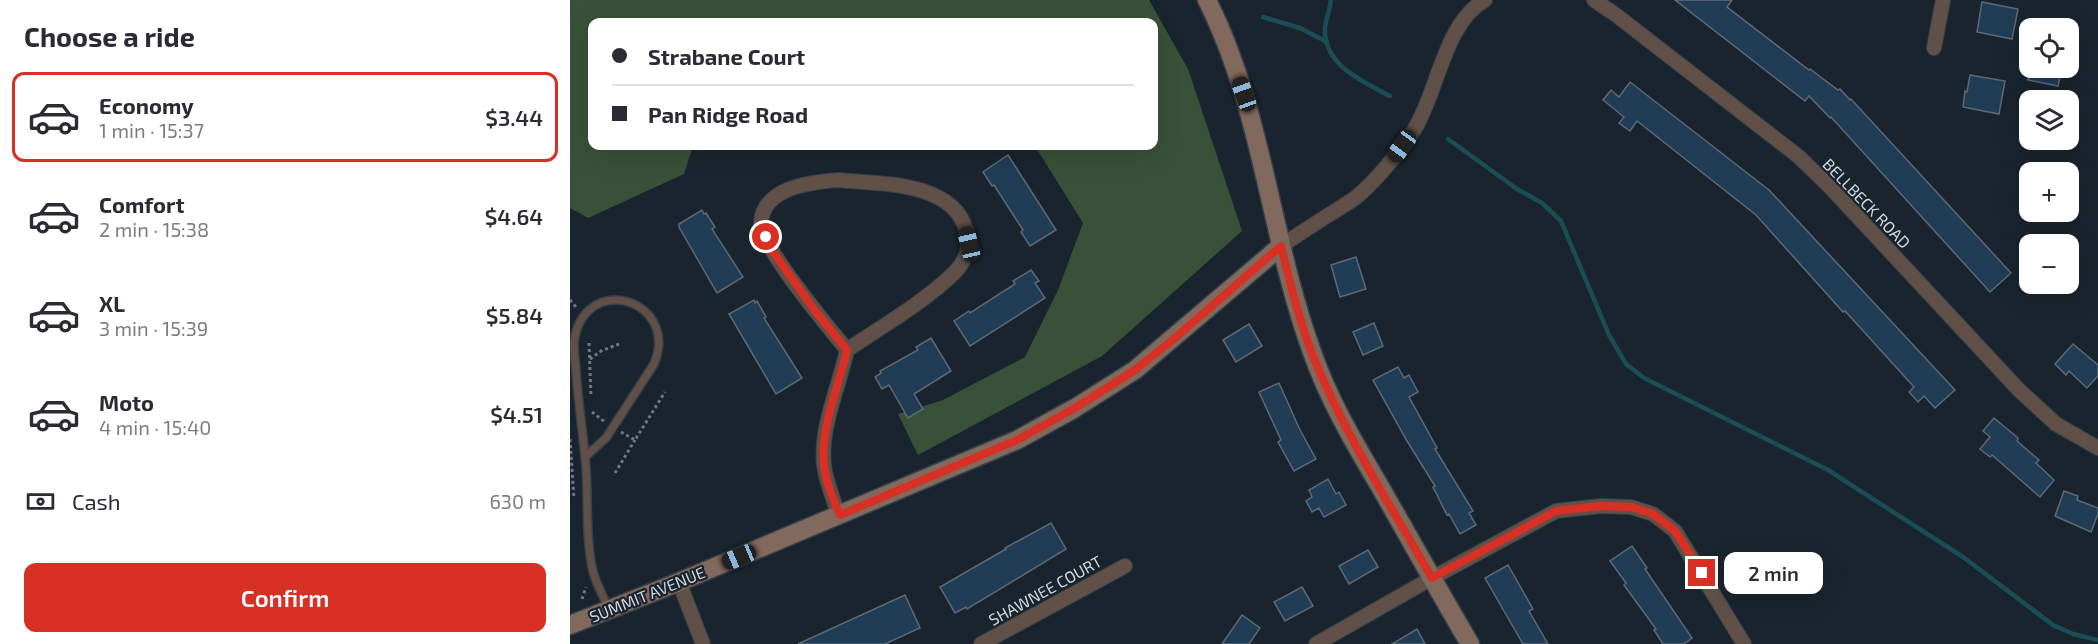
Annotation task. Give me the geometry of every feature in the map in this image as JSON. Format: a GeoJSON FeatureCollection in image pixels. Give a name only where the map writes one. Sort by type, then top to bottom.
{"type":"FeatureCollection","features":[{"type":"Feature","properties":{"kind":"street"},"geometry":{"type":"LineString","coordinates":[[1207,0],[1250,112],[1281,246],[1299,315],[1313,354],[1346,427],[1470,644]]}},
{"type":"Feature","properties":{"kind":"street"},"geometry":{"type":"LineString","coordinates":[[1281,246],[1360,194],[1390,163],[1414,129],[1424,110],[1463,19],[1474,6],[1485,0]]}},
{"type":"Feature","properties":{"kind":"street","name":"BELLBECK ROAD"},"geometry":{"type":"LineString","coordinates":[[1594,0],[1798,156],[1830,187],[2019,390],[2056,424],[2098,448]]}},
{"type":"Feature","properties":{"kind":"street"},"geometry":{"type":"LineString","coordinates":[[1934,48],[1943,0]]}},
{"type":"Feature","properties":{"kind":"street"},"geometry":{"type":"LineString","coordinates":[[840,515],[826,479],[824,452],[826,431],[847,350],[932,292],[955,272],[964,259],[969,244],[965,227],[953,207],[933,194],[913,188],[838,180],[818,181],[780,193],[765,207],[760,224],[771,249],[816,312],[847,350]]}},
{"type":"Feature","properties":{"kind":"street","name":"SUMMIT AVENUE"},"geometry":{"type":"LineString","coordinates":[[570,625],[679,582],[1017,440],[1075,408],[1135,370],[1281,246]]}},
{"type":"Feature","properties":{"kind":"street"},"geometry":{"type":"LineString","coordinates":[[1316,644],[1556,511],[1600,506],[1631,507],[1653,514],[1675,531],[1744,644]]}},
{"type":"Feature","properties":{"kind":"street","name":"SHAWNEE COURT"},"geometry":{"type":"LineString","coordinates":[[988,642],[1125,566]]}},
{"type":"Feature","properties":{"kind":"street"},"geometry":{"type":"LineString","coordinates":[[679,582],[703,644]]}},
{"type":"Feature","properties":{"kind":"lane"},"geometry":{"type":"LineString","coordinates":[[585,458],[606,438],[660,352],[657,327],[649,314],[633,304],[614,301],[590,309],[577,328],[574,342],[585,458],[590,559],[609,609]]}},
{"type":"Feature","properties":{"kind":"path"},"geometry":{"type":"LineString","coordinates":[[575,362],[590,359],[619,344]]}},
{"type":"Feature","properties":{"kind":"path"},"geometry":{"type":"LineString","coordinates":[[570,439],[575,508]]}},
{"type":"Feature","properties":{"kind":"path"},"geometry":{"type":"LineString","coordinates":[[615,473],[635,440]]}},
{"type":"Feature","properties":{"kind":"green space"},"geometry":{"type":"Polygon","coordinates":[[[570,0],[1149,0],[1188,69],[1242,231],[1102,356],[918,455],[898,414],[943,400],[1025,357],[1058,290],[1083,223],[1037,150],[1158,150],[1158,18],[588,18],[588,150],[692,150],[684,174],[588,218],[570,208],[570,0]]]}},
{"type":"Feature","properties":{"kind":"building"},"geometry":{"type":"Polygon","coordinates":[[[1675,0],[1732,0],[1727,7],[1851,99],[2011,273],[1990,292],[1831,117],[1809,96],[1805,101],[1675,0]]]}},
{"type":"Feature","properties":{"kind":"building"},"geometry":{"type":"Polygon","coordinates":[[[1982,2],[2018,9],[2012,39],[1977,32],[1982,2]]]}},
{"type":"Feature","properties":{"kind":"building"},"geometry":{"type":"Polygon","coordinates":[[[1970,75],[2005,81],[1999,114],[1963,107],[1970,75]]]}},
{"type":"Feature","properties":{"kind":"building"},"geometry":{"type":"Polygon","coordinates":[[[2028,78],[2060,78],[2058,86],[2028,80],[2028,78]]]}},
{"type":"Feature","properties":{"kind":"building"},"geometry":{"type":"Polygon","coordinates":[[[1630,82],[1769,190],[1955,390],[1935,408],[1924,396],[1918,402],[1909,392],[1914,387],[1756,215],[1637,121],[1630,131],[1619,123],[1624,117],[1603,100],[1611,90],[1619,97],[1630,82]]]}},
{"type":"Feature","properties":{"kind":"building"},"geometry":{"type":"Polygon","coordinates":[[[1008,155],[1056,230],[1030,246],[1021,232],[1023,230],[983,172],[1008,155]]]}},
{"type":"Feature","properties":{"kind":"building"},"geometry":{"type":"Polygon","coordinates":[[[702,210],[715,227],[712,229],[743,277],[717,293],[679,227],[679,224],[702,210]]]}},
{"type":"Feature","properties":{"kind":"building"},"geometry":{"type":"Polygon","coordinates":[[[1356,257],[1366,289],[1340,297],[1331,265],[1356,257]]]}},
{"type":"Feature","properties":{"kind":"building"},"geometry":{"type":"Polygon","coordinates":[[[1031,270],[1039,281],[1035,283],[1045,298],[970,346],[954,321],[1015,284],[1013,281],[1031,270]]]}},
{"type":"Feature","properties":{"kind":"building"},"geometry":{"type":"Polygon","coordinates":[[[754,300],[755,303],[757,301],[766,317],[764,318],[802,378],[776,394],[729,314],[754,300]]]}},
{"type":"Feature","properties":{"kind":"building"},"geometry":{"type":"Polygon","coordinates":[[[1374,323],[1383,346],[1363,355],[1353,332],[1374,323]]]}},
{"type":"Feature","properties":{"kind":"building"},"geometry":{"type":"Polygon","coordinates":[[[1249,324],[1262,346],[1236,362],[1223,340],[1249,324]]]}},
{"type":"Feature","properties":{"kind":"building"},"geometry":{"type":"Polygon","coordinates":[[[931,338],[951,371],[914,394],[923,409],[908,418],[889,385],[882,389],[875,377],[881,373],[880,371],[918,350],[916,347],[931,338]]]}},
{"type":"Feature","properties":{"kind":"building"},"geometry":{"type":"Polygon","coordinates":[[[2073,344],[2098,365],[2098,376],[2087,388],[2069,371],[2066,375],[2055,364],[2073,344]]]}},
{"type":"Feature","properties":{"kind":"building"},"geometry":{"type":"Polygon","coordinates":[[[1398,367],[1404,378],[1409,375],[1418,392],[1409,397],[1437,448],[1435,449],[1473,511],[1469,513],[1476,525],[1460,534],[1449,514],[1447,515],[1433,487],[1435,486],[1373,380],[1398,367]]]}},
{"type":"Feature","properties":{"kind":"building"},"geometry":{"type":"Polygon","coordinates":[[[1279,383],[1316,459],[1294,471],[1278,442],[1281,440],[1259,392],[1279,383]]]}},
{"type":"Feature","properties":{"kind":"building"},"geometry":{"type":"Polygon","coordinates":[[[1994,418],[2018,438],[2017,441],[2039,460],[2036,463],[2054,480],[2040,497],[1992,455],[1990,457],[1980,449],[1990,437],[1983,431],[1994,418]]]}},
{"type":"Feature","properties":{"kind":"building"},"geometry":{"type":"Polygon","coordinates":[[[1328,479],[1336,494],[1339,492],[1346,505],[1324,517],[1319,508],[1312,512],[1306,501],[1312,497],[1309,490],[1328,479]]]}},
{"type":"Feature","properties":{"kind":"building"},"geometry":{"type":"Polygon","coordinates":[[[2064,491],[2078,496],[2077,500],[2098,508],[2091,532],[2055,516],[2064,491]]]}},
{"type":"Feature","properties":{"kind":"building"},"geometry":{"type":"Polygon","coordinates":[[[1051,523],[1066,549],[967,609],[966,607],[955,613],[940,587],[1051,523]]]}},
{"type":"Feature","properties":{"kind":"building"},"geometry":{"type":"Polygon","coordinates":[[[1632,546],[1692,638],[1684,644],[1663,644],[1654,630],[1656,629],[1624,585],[1626,583],[1610,561],[1632,546]]]}},
{"type":"Feature","properties":{"kind":"building"},"geometry":{"type":"Polygon","coordinates":[[[1368,550],[1378,567],[1349,584],[1339,566],[1368,550]]]}},
{"type":"Feature","properties":{"kind":"building"},"geometry":{"type":"Polygon","coordinates":[[[1508,565],[1533,609],[1529,611],[1548,644],[1523,644],[1485,578],[1508,565]]]}},
{"type":"Feature","properties":{"kind":"building"},"geometry":{"type":"Polygon","coordinates":[[[1302,587],[1313,606],[1285,621],[1274,602],[1302,587]]]}},
{"type":"Feature","properties":{"kind":"building"},"geometry":{"type":"Polygon","coordinates":[[[905,595],[920,628],[885,644],[798,644],[905,595]]]}},
{"type":"Feature","properties":{"kind":"building"},"geometry":{"type":"Polygon","coordinates":[[[1242,615],[1260,628],[1249,644],[1222,644],[1242,615]]]}},
{"type":"Feature","properties":{"kind":"building"},"geometry":{"type":"Polygon","coordinates":[[[1417,629],[1425,644],[1392,644],[1417,629]]]}},
{"type":"Feature","properties":{"kind":"waterway"},"geometry":{"type":"LineString","coordinates":[[1331,0],[1325,28],[1330,52],[1346,70],[1390,96]]}},
{"type":"Feature","properties":{"kind":"waterway"},"geometry":{"type":"LineString","coordinates":[[1263,17],[1300,28],[1327,42]]}},
{"type":"Feature","properties":{"kind":"waterway"},"geometry":{"type":"LineString","coordinates":[[1448,139],[1517,189],[1542,203],[1561,221],[1609,335],[1626,364],[1644,378],[1828,470],[1963,557],[2053,625],[2073,634],[2098,640]]}},
{"type":"Feature","properties":{"kind":"route"},"geometry":{"type":"LineString","coordinates":[[766,237],[771,249],[816,312],[847,350],[826,431],[824,452],[826,479],[840,515],[1017,440],[1075,408],[1135,370],[1281,246],[1299,315],[1327,388],[1346,427],[1432,578],[1556,511],[1600,506],[1631,507],[1653,514],[1675,531],[1702,573]]}}]}
